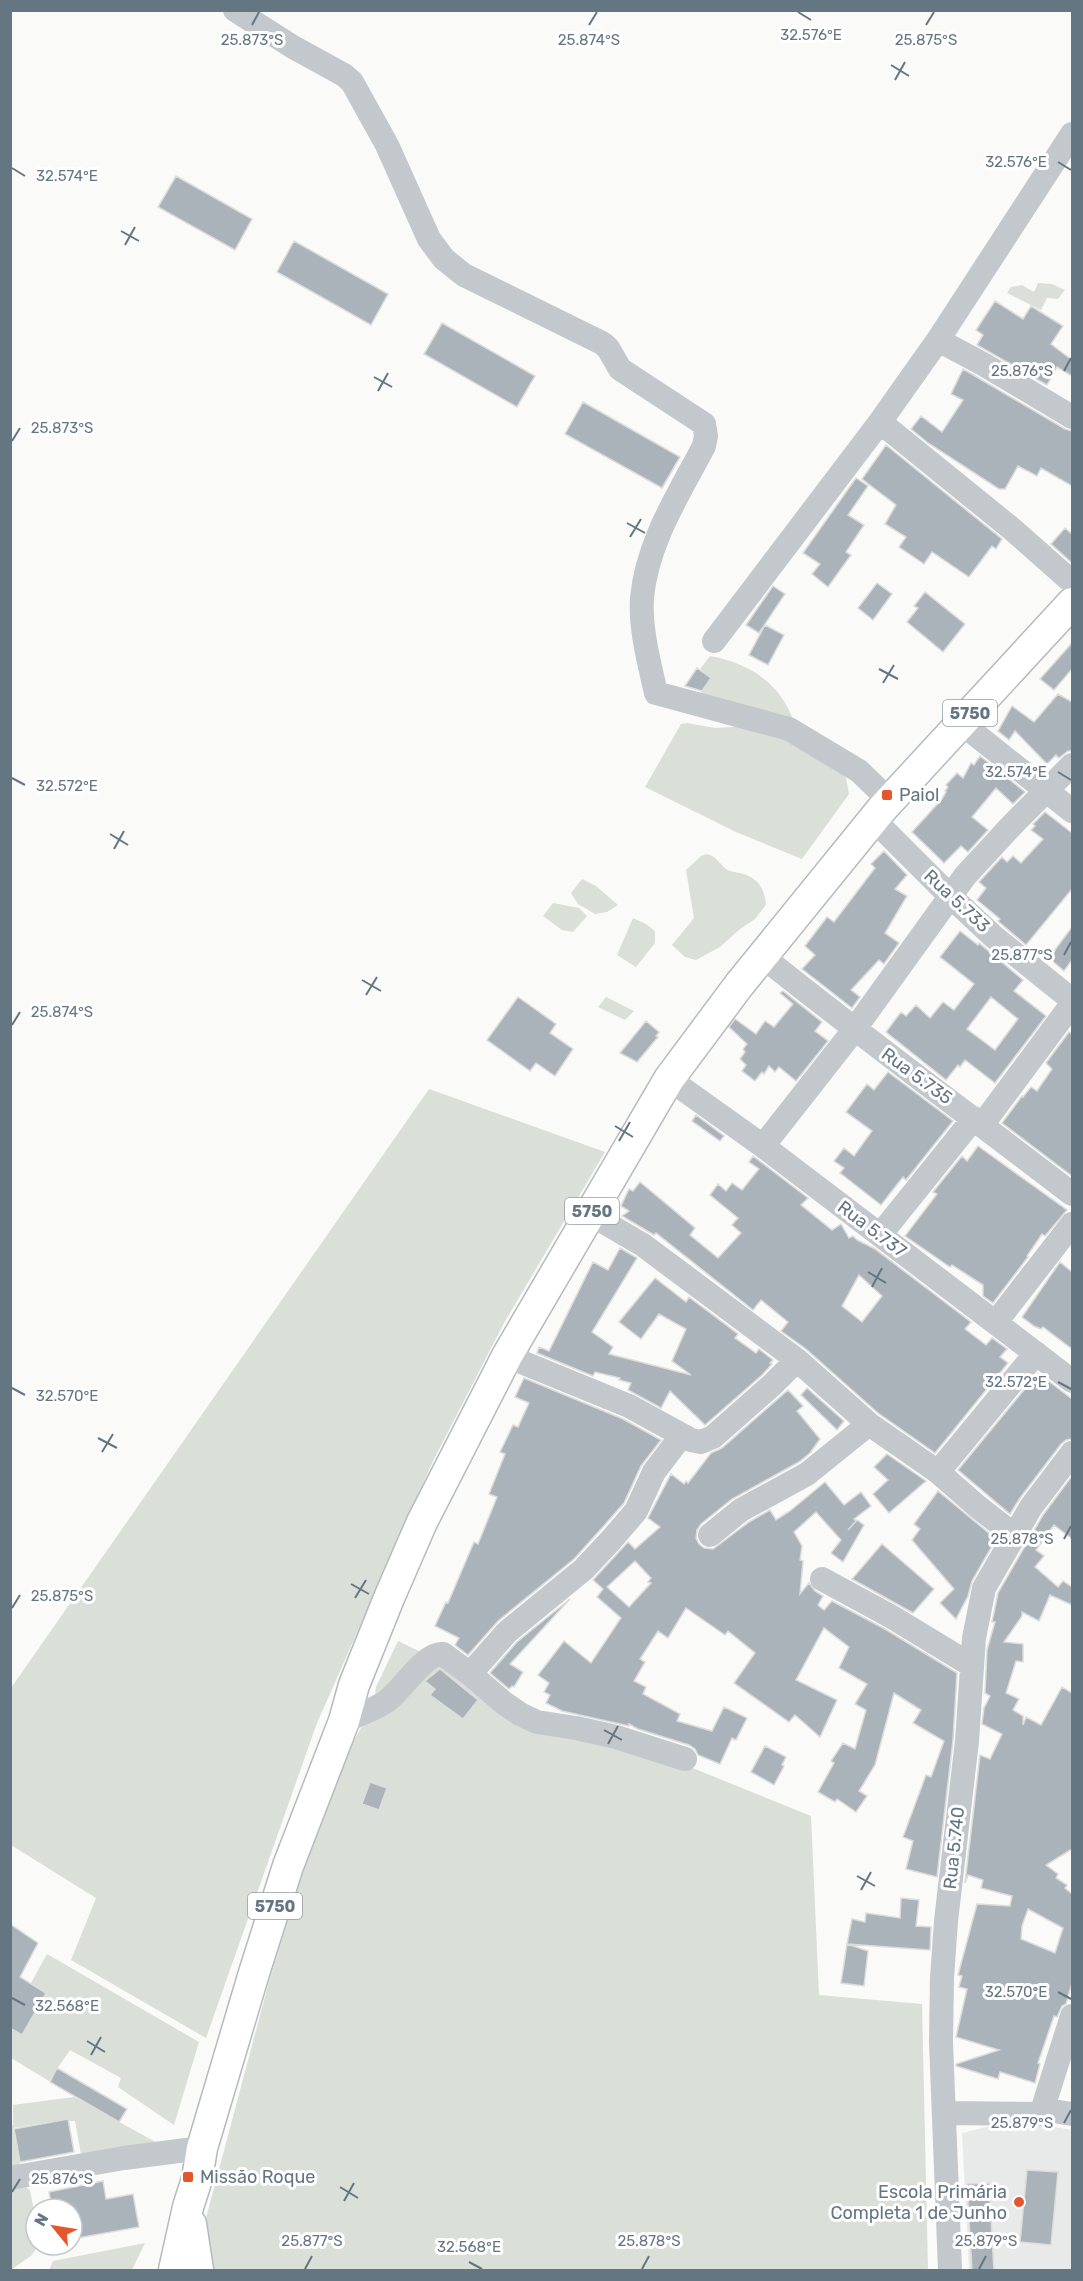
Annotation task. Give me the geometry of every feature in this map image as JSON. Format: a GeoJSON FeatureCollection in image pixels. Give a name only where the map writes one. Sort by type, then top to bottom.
{"type":"FeatureCollection","features":[{"type":"Feature","properties":{"kind":"main road","name":"5750"},"geometry":{"type":"LineString","coordinates":[[174,2271],[202,2148],[288,1866],[344,1721],[354,1685],[422,1522],[507,1356],[669,1079],[762,956],[881,810],[961,723],[1068,616]]}},
{"type":"Feature","properties":{"kind":"main road"},"geometry":{"type":"LineString","coordinates":[[193,2193],[198,2271]]}},
{"type":"Feature","properties":{"kind":"street","name":"Rua 5.733"},"geometry":{"type":"LineString","coordinates":[[235,10],[352,82],[387,145],[429,239],[455,270],[602,343],[608,348],[620,369],[704,424],[706,436],[704,446],[653,545],[642,598],[644,637],[656,693],[789,729],[859,771],[881,810],[950,896],[994,937],[1071,996]]}},
{"type":"Feature","properties":{"kind":"street"},"geometry":{"type":"LineString","coordinates":[[714,641],[880,422],[938,340],[1072,134]]}},
{"type":"Feature","properties":{"kind":"street"},"geometry":{"type":"LineString","coordinates":[[938,340],[1072,417]]}},
{"type":"Feature","properties":{"kind":"street"},"geometry":{"type":"LineString","coordinates":[[880,422],[1012,529],[1072,582]]}},
{"type":"Feature","properties":{"kind":"street"},"geometry":{"type":"LineString","coordinates":[[961,723],[1072,811]]}},
{"type":"Feature","properties":{"kind":"street"},"geometry":{"type":"LineString","coordinates":[[763,1146],[854,1030],[950,896],[1014,823],[1072,765]]}},
{"type":"Feature","properties":{"kind":"street","name":"Rua 5.735"},"geometry":{"type":"LineString","coordinates":[[762,956],[854,1030],[1072,1194]]}},
{"type":"Feature","properties":{"kind":"street"},"geometry":{"type":"LineString","coordinates":[[880,1235],[978,1122],[1071,996]]}},
{"type":"Feature","properties":{"kind":"street","name":"Rua 5.737"},"geometry":{"type":"LineString","coordinates":[[669,1079],[763,1146],[1072,1381]]}},
{"type":"Feature","properties":{"kind":"street"},"geometry":{"type":"LineString","coordinates":[[590,1214],[643,1245],[797,1360],[869,1424],[938,1472],[1013,1534]]}},
{"type":"Feature","properties":{"kind":"street"},"geometry":{"type":"LineString","coordinates":[[996,1322],[1072,1224]]}},
{"type":"Feature","properties":{"kind":"street"},"geometry":{"type":"LineString","coordinates":[[938,1472],[1036,1353]]}},
{"type":"Feature","properties":{"kind":"street"},"geometry":{"type":"LineString","coordinates":[[507,1356],[629,1406],[691,1440],[701,1442],[713,1437],[797,1360]]}},
{"type":"Feature","properties":{"kind":"street"},"geometry":{"type":"LineString","coordinates":[[710,1535],[741,1510],[807,1474],[869,1424]]}},
{"type":"Feature","properties":{"kind":"street"},"geometry":{"type":"LineString","coordinates":[[470,1674],[507,1632],[584,1569],[612,1539],[636,1511],[654,1472],[682,1435]]}},
{"type":"Feature","properties":{"kind":"street","name":"Rua 5.740"},"geometry":{"type":"LineString","coordinates":[[950,2271],[942,1978],[946,1921],[968,1731],[974,1638],[984,1588],[1013,1534],[1072,1453]]}},
{"type":"Feature","properties":{"kind":"street"},"geometry":{"type":"LineString","coordinates":[[822,1579],[892,1617],[971,1665]]}},
{"type":"Feature","properties":{"kind":"street"},"geometry":{"type":"LineString","coordinates":[[344,1721],[376,1708],[388,1700],[434,1654],[443,1654],[504,1703],[537,1722],[616,1737],[685,1760]]}},
{"type":"Feature","properties":{"kind":"street"},"geometry":{"type":"LineString","coordinates":[[1041,2114],[1072,2016]]}},
{"type":"Feature","properties":{"kind":"street"},"geometry":{"type":"LineString","coordinates":[[944,2113],[1041,2114],[1053,2111],[1072,2114]]}},
{"type":"Feature","properties":{"kind":"street"},"geometry":{"type":"LineString","coordinates":[[10,2178],[124,2158],[202,2148]]}},
{"type":"Feature","properties":{"kind":"shaded area"},"geometry":{"type":"Polygon","coordinates":[[[1038,283],[1052,284],[1065,290],[1058,299],[1047,298],[1041,310],[1007,293],[1011,287],[1022,285],[1034,292],[1038,283]]]}},
{"type":"Feature","properties":{"kind":"shaded area"},"geometry":{"type":"Polygon","coordinates":[[[710,656],[737,663],[760,676],[779,694],[793,719],[699,696],[711,678],[700,669],[710,656]]]}},
{"type":"Feature","properties":{"kind":"shaded area"},"geometry":{"type":"Polygon","coordinates":[[[681,724],[715,728],[765,725],[836,765],[846,778],[849,794],[802,859],[736,832],[645,787],[681,724]]]}},
{"type":"Feature","properties":{"kind":"shaded area"},"geometry":{"type":"Polygon","coordinates":[[[707,854],[716,858],[726,869],[755,880],[762,888],[766,905],[755,919],[720,947],[696,960],[685,957],[672,945],[694,918],[686,870],[701,856],[707,854]]]}},
{"type":"Feature","properties":{"kind":"shaded area"},"geometry":{"type":"Polygon","coordinates":[[[582,879],[596,886],[618,905],[607,912],[595,914],[578,904],[571,893],[582,879]]]}},
{"type":"Feature","properties":{"kind":"shaded area"},"geometry":{"type":"Polygon","coordinates":[[[553,903],[579,908],[587,916],[573,932],[562,930],[543,916],[553,903]]]}},
{"type":"Feature","properties":{"kind":"shaded area"},"geometry":{"type":"Polygon","coordinates":[[[633,918],[655,931],[655,943],[636,967],[617,955],[633,918]]]}},
{"type":"Feature","properties":{"kind":"shaded area"},"geometry":{"type":"Polygon","coordinates":[[[606,997],[634,1011],[625,1020],[598,1007],[606,997]]]}},
{"type":"Feature","properties":{"kind":"shaded area"},"geometry":{"type":"Polygon","coordinates":[[[429,1089],[605,1152],[504,1323],[433,1461],[317,1723],[206,2038],[71,1960],[96,1898],[11,1845],[11,1688],[429,1089]]]}},
{"type":"Feature","properties":{"kind":"shaded area"},"geometry":{"type":"Polygon","coordinates":[[[398,1641],[425,1654],[374,1704],[376,1687],[398,1641]]]}},
{"type":"Feature","properties":{"kind":"shaded area"},"geometry":{"type":"Polygon","coordinates":[[[435,1660],[503,1706],[658,1754],[811,1816],[819,1995],[922,2004],[928,2270],[208,2270],[206,2218],[270,1978],[321,1814],[347,1753],[361,1728],[435,1660]]]}},
{"type":"Feature","properties":{"kind":"shaded area"},"geometry":{"type":"Polygon","coordinates":[[[47,1954],[199,2042],[174,2125],[118,2087],[121,2078],[70,2050],[49,2081],[11,2058],[11,2029],[22,2035],[47,1993],[31,1983],[47,1954]]]}},
{"type":"Feature","properties":{"kind":"shaded area"},"geometry":{"type":"Polygon","coordinates":[[[74,2097],[161,2145],[82,2160],[75,2121],[68,2119],[13,2128],[21,2169],[11,2171],[10,2126],[13,2125],[13,2105],[74,2097]]]}},
{"type":"Feature","properties":{"kind":"shaded area","name":"Escola Primária Completa 1 de Junho"},"geometry":{"type":"Polygon","coordinates":[[[1015,2120],[1072,2130],[1072,2270],[969,2270],[962,2133],[1015,2120]]]}},
{"type":"Feature","properties":{"kind":"shaded area"},"geometry":{"type":"Polygon","coordinates":[[[26,2187],[30,2190],[31,2197],[24,2197],[24,2257],[29,2257],[11,2270],[11,2189],[26,2187]]]}},
{"type":"Feature","properties":{"kind":"shaded area"},"geometry":{"type":"Polygon","coordinates":[[[145,2243],[132,2270],[49,2270],[53,2261],[84,2257],[84,2255],[145,2243]]]}},
{"type":"Feature","properties":{"kind":"building"},"geometry":{"type":"Polygon","coordinates":[[[176,176],[252,219],[235,250],[158,207],[176,176]]]}},
{"type":"Feature","properties":{"kind":"building"},"geometry":{"type":"Polygon","coordinates":[[[294,241],[388,294],[371,325],[277,272],[294,241]]]}},
{"type":"Feature","properties":{"kind":"building"},"geometry":{"type":"Polygon","coordinates":[[[995,301],[1023,319],[1031,306],[1063,326],[1051,344],[1072,360],[1072,376],[1057,367],[1047,385],[977,345],[983,335],[976,330],[995,301]]]}},
{"type":"Feature","properties":{"kind":"building"},"geometry":{"type":"Polygon","coordinates":[[[442,323],[535,376],[517,407],[424,354],[442,323]]]}},
{"type":"Feature","properties":{"kind":"building"},"geometry":{"type":"Polygon","coordinates":[[[963,369],[1072,431],[1072,486],[1041,468],[1037,476],[1018,466],[1005,489],[999,489],[928,443],[911,429],[921,416],[942,432],[963,400],[951,394],[963,369]]]}},
{"type":"Feature","properties":{"kind":"building"},"geometry":{"type":"Polygon","coordinates":[[[583,402],[680,457],[662,488],[565,434],[583,402]]]}},
{"type":"Feature","properties":{"kind":"building"},"geometry":{"type":"Polygon","coordinates":[[[886,445],[1002,539],[996,549],[992,546],[969,577],[932,552],[924,564],[899,547],[906,537],[885,524],[896,505],[862,479],[886,445]]]}},
{"type":"Feature","properties":{"kind":"building"},"geometry":{"type":"Polygon","coordinates":[[[856,478],[868,486],[848,515],[864,525],[846,552],[851,555],[828,587],[812,574],[820,564],[803,553],[856,478]]]}},
{"type":"Feature","properties":{"kind":"building"},"geometry":{"type":"Polygon","coordinates":[[[1065,528],[1072,534],[1072,563],[1051,544],[1065,528]]]}},
{"type":"Feature","properties":{"kind":"building"},"geometry":{"type":"Polygon","coordinates":[[[877,583],[892,594],[873,620],[858,608],[877,583]]]}},
{"type":"Feature","properties":{"kind":"building"},"geometry":{"type":"Polygon","coordinates":[[[773,586],[785,594],[759,633],[746,625],[773,586]]]}},
{"type":"Feature","properties":{"kind":"building"},"geometry":{"type":"Polygon","coordinates":[[[925,592],[965,624],[943,652],[907,622],[918,608],[914,606],[925,592]]]}},
{"type":"Feature","properties":{"kind":"building"},"geometry":{"type":"Polygon","coordinates":[[[765,625],[784,635],[768,665],[749,655],[765,625]]]}},
{"type":"Feature","properties":{"kind":"building"},"geometry":{"type":"Polygon","coordinates":[[[1072,643],[1072,669],[1054,690],[1040,679],[1072,643]]]}},
{"type":"Feature","properties":{"kind":"building"},"geometry":{"type":"Polygon","coordinates":[[[697,668],[711,678],[702,691],[685,686],[697,668]]]}},
{"type":"Feature","properties":{"kind":"building"},"geometry":{"type":"Polygon","coordinates":[[[1058,694],[1072,702],[1072,751],[1068,751],[1059,758],[1056,755],[1047,764],[1015,731],[1009,740],[998,731],[1012,706],[1034,722],[1058,694]]]}},
{"type":"Feature","properties":{"kind":"building"},"geometry":{"type":"Polygon","coordinates":[[[980,756],[1025,792],[1013,804],[996,788],[972,817],[988,830],[968,852],[961,846],[944,863],[912,832],[942,799],[948,787],[946,785],[957,773],[963,778],[971,763],[974,765],[980,756]]]}},
{"type":"Feature","properties":{"kind":"building"},"geometry":{"type":"Polygon","coordinates":[[[1045,812],[1072,833],[1072,889],[1026,945],[977,900],[986,888],[979,882],[1002,857],[1007,862],[1013,856],[1021,863],[1043,839],[1031,830],[1035,826],[1033,824],[1045,812]]]}},
{"type":"Feature","properties":{"kind":"building"},"geometry":{"type":"Polygon","coordinates":[[[884,851],[907,875],[895,889],[907,896],[885,933],[899,943],[884,964],[879,960],[851,990],[860,997],[852,1008],[802,969],[815,955],[805,946],[827,917],[834,922],[875,868],[871,864],[884,851]]]}},
{"type":"Feature","properties":{"kind":"building"},"geometry":{"type":"Polygon","coordinates":[[[1072,927],[1072,960],[1064,971],[1049,958],[1072,927]]]}},
{"type":"Feature","properties":{"kind":"building"},"geometry":{"type":"Polygon","coordinates":[[[960,931],[978,945],[979,943],[1023,980],[1014,991],[1046,1016],[995,1083],[965,1060],[946,1080],[886,1032],[901,1012],[906,1016],[916,1005],[930,1018],[943,1002],[954,1010],[974,984],[940,957],[960,931]],[[991,997],[967,1029],[995,1050],[1018,1019],[991,997]]]}},
{"type":"Feature","properties":{"kind":"building"},"geometry":{"type":"Polygon","coordinates":[[[783,991],[822,1022],[815,1031],[828,1041],[796,1081],[779,1067],[775,1072],[769,1066],[764,1074],[762,1072],[755,1081],[742,1071],[746,1065],[740,1059],[747,1044],[729,1027],[735,1019],[756,1034],[765,1021],[774,1027],[793,1004],[780,993],[783,991]]]}},
{"type":"Feature","properties":{"kind":"building"},"geometry":{"type":"Polygon","coordinates":[[[518,997],[556,1024],[550,1033],[573,1049],[555,1076],[536,1063],[530,1071],[487,1040],[518,997]]]}},
{"type":"Feature","properties":{"kind":"building"},"geometry":{"type":"Polygon","coordinates":[[[646,1021],[659,1032],[656,1036],[658,1037],[637,1062],[620,1053],[646,1021]]]}},
{"type":"Feature","properties":{"kind":"building"},"geometry":{"type":"Polygon","coordinates":[[[1069,1032],[1072,1034],[1072,1176],[1002,1123],[1031,1087],[1037,1091],[1052,1069],[1046,1063],[1069,1032]]]}},
{"type":"Feature","properties":{"kind":"building"},"geometry":{"type":"Polygon","coordinates":[[[888,1072],[953,1121],[906,1180],[903,1177],[881,1205],[840,1173],[844,1168],[834,1161],[844,1148],[854,1156],[872,1131],[846,1112],[867,1084],[874,1090],[888,1072]]]}},
{"type":"Feature","properties":{"kind":"building"},"geometry":{"type":"Polygon","coordinates":[[[696,1115],[724,1136],[720,1141],[692,1121],[696,1115]]]}},
{"type":"Feature","properties":{"kind":"building"},"geometry":{"type":"Polygon","coordinates":[[[978,1146],[1067,1210],[1045,1236],[1042,1234],[1028,1257],[993,1303],[983,1296],[983,1285],[952,1265],[950,1267],[905,1236],[937,1194],[933,1192],[962,1156],[967,1161],[978,1146]]]}},
{"type":"Feature","properties":{"kind":"building"},"geometry":{"type":"Polygon","coordinates":[[[753,1156],[808,1198],[801,1205],[832,1230],[841,1224],[849,1238],[853,1236],[875,1249],[971,1322],[965,1329],[986,1345],[992,1338],[1007,1349],[1000,1357],[1008,1363],[935,1453],[878,1413],[806,1349],[781,1331],[788,1322],[761,1300],[753,1310],[656,1233],[654,1235],[622,1216],[629,1211],[621,1206],[629,1189],[633,1191],[640,1182],[695,1228],[690,1235],[718,1258],[741,1233],[732,1225],[738,1218],[710,1195],[718,1184],[726,1191],[732,1183],[742,1190],[759,1169],[749,1162],[753,1156]],[[859,1275],[842,1306],[862,1322],[882,1296],[859,1275]]]}},
{"type":"Feature","properties":{"kind":"building"},"geometry":{"type":"Polygon","coordinates":[[[620,1248],[637,1258],[592,1332],[613,1347],[609,1354],[691,1375],[672,1361],[686,1329],[659,1314],[641,1339],[619,1322],[655,1278],[686,1302],[689,1297],[738,1334],[735,1338],[756,1353],[759,1349],[773,1360],[762,1375],[705,1425],[670,1391],[661,1408],[628,1390],[631,1383],[619,1380],[620,1378],[595,1372],[593,1376],[537,1353],[539,1347],[549,1351],[593,1262],[608,1270],[620,1248]]]}},
{"type":"Feature","properties":{"kind":"building"},"geometry":{"type":"Polygon","coordinates":[[[1060,1262],[1072,1272],[1072,1349],[1043,1327],[1041,1329],[1034,1326],[1022,1317],[1060,1262]]]}},
{"type":"Feature","properties":{"kind":"building"},"geometry":{"type":"Polygon","coordinates":[[[1038,1373],[1072,1399],[1072,1439],[1061,1444],[1010,1514],[958,1470],[1038,1373]]]}},
{"type":"Feature","properties":{"kind":"building"},"geometry":{"type":"Polygon","coordinates":[[[524,1378],[623,1419],[661,1440],[641,1466],[624,1503],[601,1529],[574,1559],[498,1621],[468,1655],[455,1645],[459,1638],[435,1626],[446,1602],[448,1603],[474,1542],[478,1544],[497,1497],[489,1494],[505,1454],[500,1452],[513,1425],[518,1427],[529,1403],[515,1397],[524,1378]]]}},
{"type":"Feature","properties":{"kind":"building"},"geometry":{"type":"Polygon","coordinates":[[[807,1388],[844,1421],[837,1430],[801,1395],[807,1388]]]}},
{"type":"Feature","properties":{"kind":"building"},"geometry":{"type":"Polygon","coordinates":[[[788,1390],[803,1406],[797,1411],[820,1439],[810,1453],[799,1462],[732,1499],[701,1524],[696,1538],[699,1544],[704,1548],[713,1549],[749,1522],[770,1510],[776,1520],[825,1482],[844,1505],[861,1492],[871,1506],[854,1519],[856,1521],[848,1530],[857,1520],[864,1525],[843,1562],[831,1553],[841,1540],[816,1512],[794,1532],[802,1546],[800,1594],[809,1583],[823,1596],[818,1605],[824,1610],[832,1601],[885,1629],[957,1673],[953,1740],[937,1877],[906,1869],[913,1841],[903,1837],[926,1775],[931,1777],[944,1741],[913,1723],[921,1710],[894,1693],[875,1765],[859,1791],[867,1796],[856,1812],[837,1799],[835,1802],[818,1792],[834,1763],[831,1761],[843,1743],[855,1749],[866,1710],[855,1704],[867,1684],[839,1668],[849,1647],[824,1628],[796,1680],[837,1700],[820,1737],[795,1715],[789,1722],[734,1683],[755,1653],[728,1631],[725,1635],[686,1608],[668,1638],[658,1631],[640,1659],[645,1662],[634,1681],[646,1687],[643,1694],[680,1714],[677,1721],[712,1731],[724,1707],[747,1718],[736,1740],[732,1738],[720,1764],[698,1755],[689,1745],[629,1724],[629,1726],[562,1711],[546,1703],[550,1695],[544,1692],[549,1683],[538,1675],[564,1641],[591,1663],[621,1618],[597,1597],[603,1589],[593,1580],[628,1542],[635,1549],[660,1527],[648,1518],[671,1474],[684,1484],[686,1481],[688,1483],[711,1453],[722,1448],[788,1390]],[[635,1561],[607,1587],[629,1607],[651,1583],[648,1582],[651,1578],[635,1561]]]}},
{"type":"Feature","properties":{"kind":"building"},"geometry":{"type":"Polygon","coordinates":[[[887,1454],[926,1481],[889,1513],[873,1494],[888,1480],[874,1467],[887,1454]]]}},
{"type":"Feature","properties":{"kind":"building"},"geometry":{"type":"Polygon","coordinates":[[[1072,1476],[1072,1539],[1054,1525],[1036,1550],[1044,1556],[1035,1567],[1058,1587],[1063,1581],[1072,1587],[1072,1605],[1050,1595],[1039,1621],[1022,1612],[1022,1616],[1004,1642],[1023,1644],[1023,1662],[1016,1661],[1006,1693],[1019,1699],[1013,1710],[1023,1716],[1023,1725],[1026,1717],[1041,1725],[1062,1687],[1072,1693],[1072,1849],[1046,1865],[1058,1874],[1056,1878],[1067,1885],[1065,1888],[1072,1894],[1072,1983],[1066,2004],[1062,2006],[1057,2017],[1054,2016],[1038,2063],[1040,2064],[1035,2083],[1000,2072],[998,2079],[956,2066],[956,2064],[999,2050],[956,2037],[967,1989],[959,1987],[962,1976],[958,1975],[977,1904],[1010,1906],[1012,1896],[981,1888],[983,1880],[968,1875],[965,1883],[980,1755],[990,1759],[1002,1734],[982,1724],[984,1708],[990,1696],[985,1693],[987,1650],[995,1622],[992,1622],[998,1593],[1043,1515],[1072,1476]],[[1028,1909],[1022,1926],[1021,1939],[1055,1953],[1063,1928],[1028,1909]]]}},
{"type":"Feature","properties":{"kind":"building"},"geometry":{"type":"Polygon","coordinates":[[[938,1491],[996,1539],[972,1581],[968,1596],[956,1619],[940,1603],[954,1589],[912,1540],[920,1529],[914,1524],[938,1491]]]}},
{"type":"Feature","properties":{"kind":"building"},"geometry":{"type":"Polygon","coordinates":[[[882,1544],[934,1589],[913,1613],[852,1579],[882,1544]]]}},
{"type":"Feature","properties":{"kind":"building"},"geometry":{"type":"Polygon","coordinates":[[[570,1599],[510,1664],[523,1672],[514,1687],[509,1689],[490,1673],[517,1642],[570,1599]]]}},
{"type":"Feature","properties":{"kind":"building"},"geometry":{"type":"Polygon","coordinates":[[[440,1669],[478,1700],[463,1719],[430,1695],[435,1689],[425,1681],[440,1669]]]}},
{"type":"Feature","properties":{"kind":"building"},"geometry":{"type":"Polygon","coordinates":[[[765,1746],[786,1757],[774,1785],[751,1772],[765,1746]]]}},
{"type":"Feature","properties":{"kind":"building"},"geometry":{"type":"Polygon","coordinates":[[[370,1782],[387,1788],[379,1810],[362,1804],[370,1782]]]}},
{"type":"Feature","properties":{"kind":"building"},"geometry":{"type":"Polygon","coordinates":[[[901,1898],[919,1900],[916,1926],[931,1927],[930,1950],[847,1944],[852,1919],[865,1922],[866,1913],[900,1918],[901,1898]]]}},
{"type":"Feature","properties":{"kind":"building"},"geometry":{"type":"Polygon","coordinates":[[[10,1924],[38,1943],[20,1977],[46,1993],[22,2035],[10,2028],[10,1924]]]}},
{"type":"Feature","properties":{"kind":"building"},"geometry":{"type":"Polygon","coordinates":[[[847,1944],[868,1951],[864,1986],[841,1983],[847,1944]]]}},
{"type":"Feature","properties":{"kind":"building"},"geometry":{"type":"Polygon","coordinates":[[[57,2068],[127,2109],[119,2122],[50,2082],[57,2068]]]}},
{"type":"Feature","properties":{"kind":"building"},"geometry":{"type":"Polygon","coordinates":[[[68,2119],[74,2152],[20,2162],[14,2129],[68,2119]]]}},
{"type":"Feature","properties":{"kind":"building"},"geometry":{"type":"Polygon","coordinates":[[[1027,2170],[1058,2172],[1051,2245],[1020,2242],[1027,2170]]]}},
{"type":"Feature","properties":{"kind":"building"},"geometry":{"type":"Polygon","coordinates":[[[103,2181],[106,2199],[133,2194],[139,2227],[84,2237],[84,2197],[50,2197],[49,2192],[103,2181]]]}},
{"type":"Feature","properties":{"kind":"building"},"geometry":{"type":"Polygon","coordinates":[[[989,2183],[994,2271],[972,2271],[967,2184],[989,2183]]]}},
{"type":"Feature","properties":{"kind":"place","name":"Paiol"},"geometry":{"type":"Point","coordinates":[887,795]}},
{"type":"Feature","properties":{"kind":"place","name":"Missão Roque"},"geometry":{"type":"Point","coordinates":[188,2177]}},
{"type":"Feature","properties":{"kind":"place","name":"Escola Primária Completa 1 de Junho"},"geometry":{"type":"Point","coordinates":[1019,2202]}}]}
